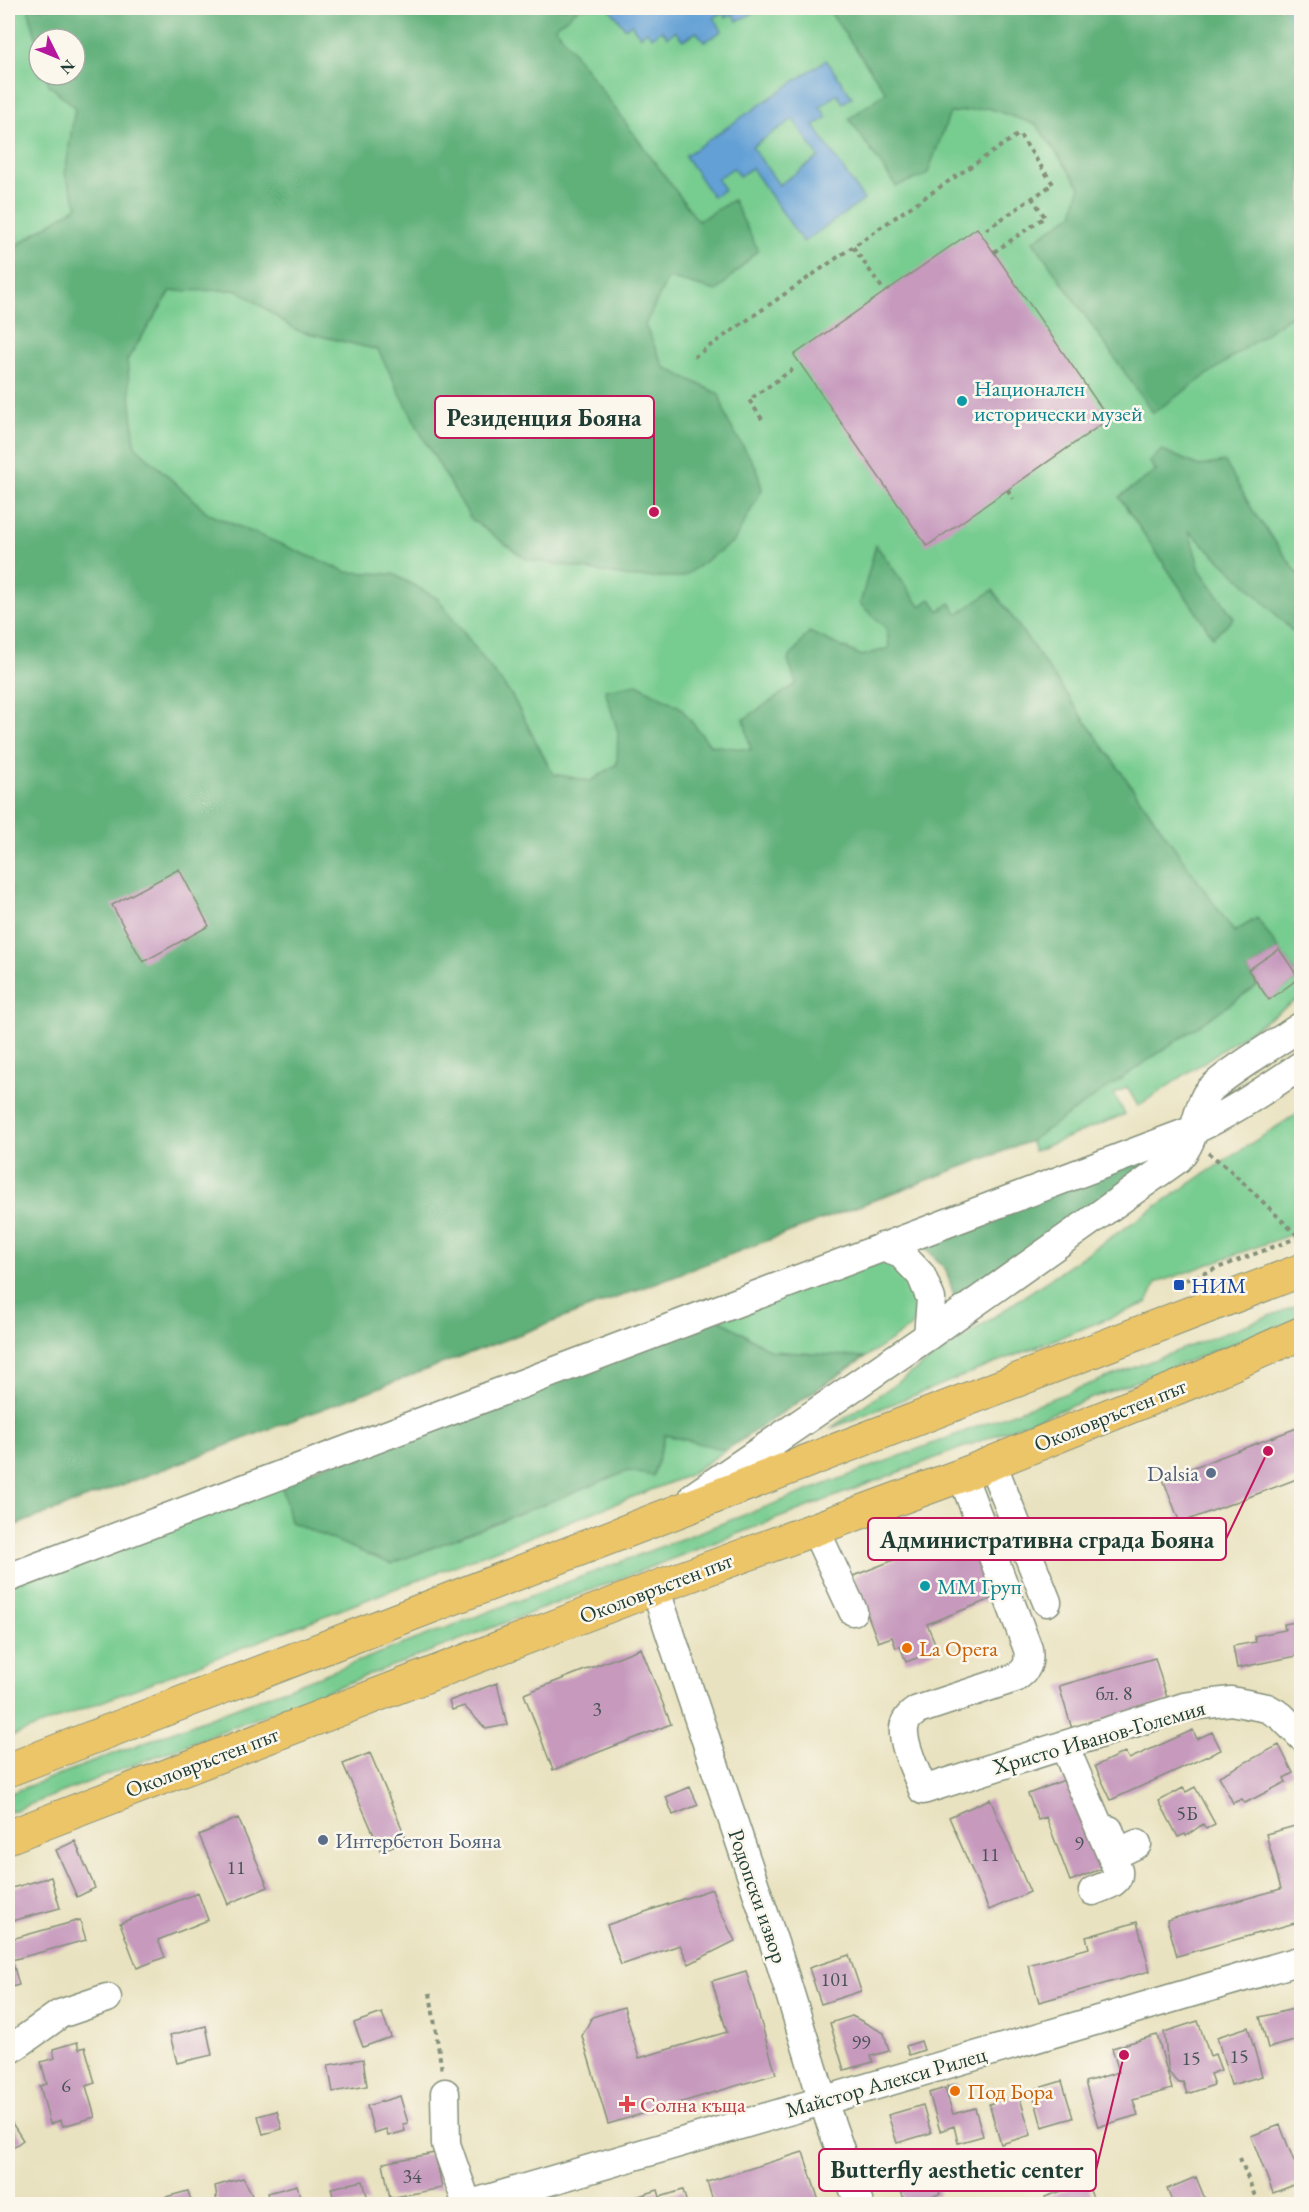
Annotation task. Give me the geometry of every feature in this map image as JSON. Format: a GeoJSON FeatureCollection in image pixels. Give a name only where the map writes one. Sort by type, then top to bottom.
{"type":"FeatureCollection","features":[{"type":"Feature","properties":{"kind":"highway"},"geometry":{"type":"LineString","coordinates":[[8,1770],[665,1516],[1300,1246]]}},
{"type":"Feature","properties":{"kind":"highway","name":"Околовръстен път"},"geometry":{"type":"LineString","coordinates":[[8,1837],[655,1588],[962,1475],[1196,1380],[1302,1333]]}},
{"type":"Feature","properties":{"kind":"highway"},"geometry":{"type":"LineString","coordinates":[[1196,1380],[1239,1375],[1302,1359]]}},
{"type":"Feature","properties":{"kind":"street"},"geometry":{"type":"LineString","coordinates":[[665,1516],[928,1336],[1178,1159],[1187,1149],[1194,1134],[1207,1093],[1225,1077],[1302,1026]]}},
{"type":"Feature","properties":{"kind":"street"},"geometry":{"type":"LineString","coordinates":[[8,1578],[882,1247],[1194,1134],[1302,1065]]}},
{"type":"Feature","properties":{"kind":"street"},"geometry":{"type":"LineString","coordinates":[[882,1247],[901,1254],[921,1275],[931,1299],[928,1336]]}},
{"type":"Feature","properties":{"kind":"street"},"geometry":{"type":"LineString","coordinates":[[992,1462],[1047,1602]]}},
{"type":"Feature","properties":{"kind":"street","name":"Христо Иванов-Големия"},"geometry":{"type":"LineString","coordinates":[[962,1475],[1029,1649],[1030,1661],[1024,1672],[1014,1678],[918,1710],[909,1716],[904,1727],[905,1738],[923,1790],[1184,1707],[1231,1701],[1268,1708],[1281,1716],[1302,1737]]}},
{"type":"Feature","properties":{"kind":"street"},"geometry":{"type":"LineString","coordinates":[[815,1529],[853,1611]]}},
{"type":"Feature","properties":{"kind":"street","name":"Родопски извор"},"geometry":{"type":"LineString","coordinates":[[655,1588],[859,2205]]}},
{"type":"Feature","properties":{"kind":"street"},"geometry":{"type":"LineString","coordinates":[[1069,1743],[1118,1853],[1137,1844]]}},
{"type":"Feature","properties":{"kind":"street"},"geometry":{"type":"LineString","coordinates":[[1069,1743],[1119,1876],[1116,1881],[1093,1891]]}},
{"type":"Feature","properties":{"kind":"street","name":"Майстор Алекси Рилец"},"geometry":{"type":"LineString","coordinates":[[469,2205],[1302,1960]]}},
{"type":"Feature","properties":{"kind":"street"},"geometry":{"type":"LineString","coordinates":[[8,2051],[60,2014],[106,1998]]}},
{"type":"Feature","properties":{"kind":"street"},"geometry":{"type":"LineString","coordinates":[[445,2093],[446,2144],[469,2205]]}},
{"type":"Feature","properties":{"kind":"path"},"geometry":{"type":"LineString","coordinates":[[694,357],[1019,134],[1053,184],[984,231]]}},
{"type":"Feature","properties":{"kind":"path"},"geometry":{"type":"LineString","coordinates":[[994,252],[1045,217],[1032,198]]}},
{"type":"Feature","properties":{"kind":"path"},"geometry":{"type":"LineString","coordinates":[[854,247],[885,292]]}},
{"type":"Feature","properties":{"kind":"path"},"geometry":{"type":"LineString","coordinates":[[762,418],[749,400],[796,367]]}},
{"type":"Feature","properties":{"kind":"path"},"geometry":{"type":"LineString","coordinates":[[1008,490],[1014,499]]}},
{"type":"Feature","properties":{"kind":"path"},"geometry":{"type":"LineString","coordinates":[[1186,1280],[1300,1246],[1194,1134]]}},
{"type":"Feature","properties":{"kind":"path"},"geometry":{"type":"LineString","coordinates":[[430,1993],[445,2093]]}},
{"type":"Feature","properties":{"kind":"path"},"geometry":{"type":"LineString","coordinates":[[1240,2158],[1258,2205]]}},
{"type":"Feature","properties":{"kind":"green space"},"geometry":{"type":"Polygon","coordinates":[[[8,8],[1301,8],[1301,997],[1138,1106],[1127,1087],[1114,1094],[1125,1114],[1034,1151],[1030,1141],[8,1528],[8,8]],[[1279,949],[1248,970],[1269,999],[1299,978],[1279,949]]]}},
{"type":"Feature","properties":{"kind":"green space"},"geometry":{"type":"Polygon","coordinates":[[[28,8],[577,8],[555,27],[698,221],[733,200],[758,250],[717,291],[668,278],[645,325],[664,367],[719,394],[728,422],[757,469],[762,490],[734,541],[683,577],[631,577],[526,559],[471,519],[421,434],[378,350],[296,330],[238,290],[171,291],[127,360],[135,446],[209,514],[347,572],[393,574],[437,598],[512,696],[553,774],[591,781],[617,764],[618,732],[605,690],[637,684],[680,707],[710,745],[751,750],[744,719],[796,684],[788,660],[809,632],[862,656],[889,648],[887,629],[860,604],[876,545],[920,606],[931,599],[939,611],[950,603],[958,614],[993,590],[1234,932],[1257,918],[1279,949],[1248,970],[1258,985],[1030,1141],[8,1528],[8,243],[14,247],[78,206],[65,175],[75,107],[51,87],[87,87],[87,27],[33,27],[28,8]]]}},
{"type":"Feature","properties":{"kind":"green space"},"geometry":{"type":"Polygon","coordinates":[[[827,8],[1301,8],[1301,328],[1292,315],[1153,413],[1033,241],[1073,214],[1080,187],[1037,125],[988,108],[950,113],[927,175],[896,186],[849,119],[886,92],[827,8]]]}},
{"type":"Feature","properties":{"kind":"green space"},"geometry":{"type":"Polygon","coordinates":[[[1162,450],[1199,466],[1225,462],[1255,514],[1301,578],[1301,640],[1189,531],[1200,570],[1234,618],[1213,637],[1119,497],[1156,471],[1149,461],[1162,450]]]}},
{"type":"Feature","properties":{"kind":"green space"},"geometry":{"type":"Polygon","coordinates":[[[1301,1111],[1301,1231],[1156,1283],[1147,1303],[829,1429],[1198,1178],[1301,1111]]]}},
{"type":"Feature","properties":{"kind":"green space"},"geometry":{"type":"Polygon","coordinates":[[[1172,1148],[955,1299],[946,1270],[919,1240],[1172,1148]]]}},
{"type":"Feature","properties":{"kind":"green space"},"geometry":{"type":"Polygon","coordinates":[[[889,1257],[909,1270],[919,1306],[911,1327],[687,1476],[8,1738],[8,1585],[889,1257]]]}},
{"type":"Feature","properties":{"kind":"green space"},"geometry":{"type":"Polygon","coordinates":[[[1301,1304],[1301,1318],[8,1813],[8,1794],[1301,1304]]]}},
{"type":"Feature","properties":{"kind":"green space"},"geometry":{"type":"Polygon","coordinates":[[[716,1317],[771,1351],[865,1357],[726,1450],[665,1435],[653,1476],[628,1471],[391,1564],[290,1522],[281,1482],[716,1317]]]}},
{"type":"Feature","properties":{"kind":"water"},"geometry":{"type":"Polygon","coordinates":[[[759,8],[760,10],[737,21],[733,14],[726,18],[723,13],[714,17],[722,31],[704,42],[697,32],[683,40],[675,31],[668,37],[662,30],[652,37],[647,31],[640,36],[631,24],[625,28],[610,9],[759,8]]]}},
{"type":"Feature","properties":{"kind":"water"},"geometry":{"type":"Polygon","coordinates":[[[826,60],[852,97],[843,103],[837,94],[820,107],[827,117],[814,126],[864,200],[803,242],[752,168],[739,176],[733,168],[717,179],[724,190],[713,197],[685,156],[826,60]],[[793,119],[752,147],[779,185],[819,157],[793,119]]]}},
{"type":"Feature","properties":{"kind":"building","name":"Национален исторически музей"},"geometry":{"type":"Polygon","coordinates":[[[977,228],[1109,419],[927,546],[794,355],[977,228]]]}},
{"type":"Feature","properties":{"kind":"building"},"geometry":{"type":"Polygon","coordinates":[[[179,869],[209,926],[143,962],[112,905],[179,869]]]}},
{"type":"Feature","properties":{"kind":"building"},"geometry":{"type":"Polygon","coordinates":[[[1279,949],[1299,978],[1269,1000],[1248,970],[1279,949]]]}},
{"type":"Feature","properties":{"kind":"building"},"geometry":{"type":"Polygon","coordinates":[[[1302,1426],[1302,1477],[1180,1523],[1163,1479],[1302,1426]]]}},
{"type":"Feature","properties":{"kind":"building","name":"ММ Груп"},"geometry":{"type":"Polygon","coordinates":[[[971,1530],[996,1597],[927,1624],[938,1650],[906,1662],[900,1646],[896,1648],[892,1637],[878,1642],[853,1576],[971,1530]]]}},
{"type":"Feature","properties":{"kind":"building"},"geometry":{"type":"Polygon","coordinates":[[[1302,1621],[1302,1655],[1237,1668],[1233,1646],[1256,1642],[1254,1636],[1285,1630],[1284,1624],[1302,1621]]]}},
{"type":"Feature","properties":{"kind":"building"},"geometry":{"type":"Polygon","coordinates":[[[641,1648],[671,1724],[553,1770],[524,1694],[641,1648]]]}},
{"type":"Feature","properties":{"kind":"building"},"geometry":{"type":"Polygon","coordinates":[[[1155,1658],[1168,1701],[1072,1729],[1059,1686],[1155,1658]]]}},
{"type":"Feature","properties":{"kind":"building"},"geometry":{"type":"Polygon","coordinates":[[[497,1683],[507,1725],[486,1729],[464,1706],[452,1710],[449,1701],[497,1683]]]}},
{"type":"Feature","properties":{"kind":"building"},"geometry":{"type":"Polygon","coordinates":[[[1193,1730],[1197,1739],[1212,1732],[1221,1750],[1111,1800],[1095,1766],[1125,1752],[1129,1759],[1193,1730]]]}},
{"type":"Feature","properties":{"kind":"building"},"geometry":{"type":"Polygon","coordinates":[[[1279,1745],[1293,1773],[1284,1778],[1286,1782],[1245,1803],[1242,1799],[1233,1803],[1219,1776],[1279,1745]]]}},
{"type":"Feature","properties":{"kind":"building"},"geometry":{"type":"Polygon","coordinates":[[[370,1753],[407,1840],[381,1851],[343,1764],[370,1753]]]}},
{"type":"Feature","properties":{"kind":"building"},"geometry":{"type":"Polygon","coordinates":[[[1077,1775],[1111,1865],[1070,1881],[1046,1817],[1038,1820],[1028,1794],[1077,1775]]]}},
{"type":"Feature","properties":{"kind":"building"},"geometry":{"type":"Polygon","coordinates":[[[690,1787],[698,1805],[673,1815],[666,1797],[690,1787]]]}},
{"type":"Feature","properties":{"kind":"building"},"geometry":{"type":"Polygon","coordinates":[[[1195,1787],[1215,1824],[1206,1829],[1203,1824],[1186,1836],[1185,1834],[1178,1837],[1159,1801],[1183,1788],[1186,1792],[1195,1787]]]}},
{"type":"Feature","properties":{"kind":"building"},"geometry":{"type":"Polygon","coordinates":[[[990,1799],[1030,1892],[989,1910],[949,1817],[990,1799]]]}},
{"type":"Feature","properties":{"kind":"building"},"geometry":{"type":"Polygon","coordinates":[[[238,1818],[268,1887],[228,1904],[199,1835],[238,1818]]]}},
{"type":"Feature","properties":{"kind":"building"},"geometry":{"type":"Polygon","coordinates":[[[1302,1824],[1302,1921],[1177,1956],[1167,1920],[1281,1889],[1266,1834],[1302,1824]]]}},
{"type":"Feature","properties":{"kind":"building"},"geometry":{"type":"Polygon","coordinates":[[[75,1841],[95,1888],[77,1897],[56,1850],[75,1841]]]}},
{"type":"Feature","properties":{"kind":"building"},"geometry":{"type":"Polygon","coordinates":[[[51,1877],[60,1908],[8,1922],[8,1889],[51,1877]]]}},
{"type":"Feature","properties":{"kind":"building"},"geometry":{"type":"Polygon","coordinates":[[[712,1889],[735,1941],[689,1964],[680,1945],[621,1965],[607,1925],[712,1889]]]}},
{"type":"Feature","properties":{"kind":"building"},"geometry":{"type":"Polygon","coordinates":[[[198,1893],[208,1920],[158,1940],[165,1957],[137,1968],[120,1923],[198,1893]]]}},
{"type":"Feature","properties":{"kind":"building"},"geometry":{"type":"Polygon","coordinates":[[[80,1920],[86,1940],[8,1961],[8,1940],[80,1920]]]}},
{"type":"Feature","properties":{"kind":"building"},"geometry":{"type":"Polygon","coordinates":[[[1137,1922],[1150,1971],[1039,2002],[1028,1965],[1089,1948],[1086,1937],[1137,1922]]]}},
{"type":"Feature","properties":{"kind":"building"},"geometry":{"type":"Polygon","coordinates":[[[849,1955],[861,1991],[821,2004],[809,1968],[849,1955]]]}},
{"type":"Feature","properties":{"kind":"building"},"geometry":{"type":"Polygon","coordinates":[[[13,1963],[19,1985],[8,1988],[8,1965],[13,1963]]]}},
{"type":"Feature","properties":{"kind":"building"},"geometry":{"type":"Polygon","coordinates":[[[746,1971],[776,2074],[608,2124],[582,2036],[592,2017],[624,2007],[639,2058],[727,2032],[712,1981],[746,1971]]]}},
{"type":"Feature","properties":{"kind":"building"},"geometry":{"type":"Polygon","coordinates":[[[1298,2008],[1302,2021],[1302,2039],[1268,2048],[1260,2017],[1298,2008]]]}},
{"type":"Feature","properties":{"kind":"building"},"geometry":{"type":"Polygon","coordinates":[[[382,2013],[391,2037],[363,2047],[354,2023],[382,2013]]]}},
{"type":"Feature","properties":{"kind":"building"},"geometry":{"type":"Polygon","coordinates":[[[852,2016],[884,2033],[889,2051],[871,2056],[873,2062],[844,2070],[830,2023],[852,2016]]]}},
{"type":"Feature","properties":{"kind":"building"},"geometry":{"type":"Polygon","coordinates":[[[1198,2021],[1210,2056],[1215,2054],[1221,2070],[1210,2074],[1214,2085],[1187,2094],[1183,2082],[1179,2083],[1169,2073],[1164,2032],[1198,2021]]]}},
{"type":"Feature","properties":{"kind":"building"},"geometry":{"type":"Polygon","coordinates":[[[206,2026],[212,2055],[177,2063],[170,2035],[206,2026]]]}},
{"type":"Feature","properties":{"kind":"building"},"geometry":{"type":"Polygon","coordinates":[[[1248,2027],[1262,2076],[1231,2085],[1217,2037],[1248,2027]]]}},
{"type":"Feature","properties":{"kind":"building"},"geometry":{"type":"Polygon","coordinates":[[[1157,2035],[1172,2089],[1133,2100],[1138,2115],[1098,2127],[1085,2082],[1119,2072],[1112,2048],[1157,2035]]]}},
{"type":"Feature","properties":{"kind":"building"},"geometry":{"type":"Polygon","coordinates":[[[921,2041],[924,2050],[909,2055],[906,2046],[921,2041]]]}},
{"type":"Feature","properties":{"kind":"building"},"geometry":{"type":"Polygon","coordinates":[[[77,2042],[79,2049],[85,2047],[95,2083],[86,2086],[95,2117],[63,2126],[61,2120],[50,2124],[40,2086],[47,2084],[41,2062],[55,2058],[53,2049],[77,2042]]]}},
{"type":"Feature","properties":{"kind":"building"},"geometry":{"type":"Polygon","coordinates":[[[363,2059],[367,2086],[333,2092],[328,2065],[363,2059]]]}},
{"type":"Feature","properties":{"kind":"building"},"geometry":{"type":"Polygon","coordinates":[[[1062,2081],[1073,2118],[1042,2127],[1032,2090],[1062,2081]]]}},
{"type":"Feature","properties":{"kind":"building"},"geometry":{"type":"Polygon","coordinates":[[[957,2084],[960,2094],[949,2096],[947,2086],[957,2084]]]}},
{"type":"Feature","properties":{"kind":"building"},"geometry":{"type":"Polygon","coordinates":[[[945,2088],[953,2114],[975,2108],[983,2136],[958,2143],[954,2126],[940,2131],[929,2093],[945,2088]]]}},
{"type":"Feature","properties":{"kind":"building"},"geometry":{"type":"Polygon","coordinates":[[[1019,2095],[1031,2135],[1001,2144],[989,2104],[1019,2095]]]}},
{"type":"Feature","properties":{"kind":"building"},"geometry":{"type":"Polygon","coordinates":[[[400,2096],[408,2123],[403,2124],[405,2131],[388,2136],[386,2129],[374,2133],[367,2106],[400,2096]]]}},
{"type":"Feature","properties":{"kind":"building"},"geometry":{"type":"Polygon","coordinates":[[[923,2105],[931,2133],[897,2143],[888,2115],[923,2105]]]}},
{"type":"Feature","properties":{"kind":"building"},"geometry":{"type":"Polygon","coordinates":[[[277,2111],[282,2129],[263,2134],[258,2116],[277,2111]]]}},
{"type":"Feature","properties":{"kind":"building"},"geometry":{"type":"Polygon","coordinates":[[[8,2117],[23,2140],[8,2151],[8,2117]]]}},
{"type":"Feature","properties":{"kind":"building"},"geometry":{"type":"Polygon","coordinates":[[[1280,2125],[1302,2182],[1273,2193],[1251,2136],[1280,2125]]]}},
{"type":"Feature","properties":{"kind":"building"},"geometry":{"type":"Polygon","coordinates":[[[803,2152],[820,2204],[714,2204],[707,2182],[803,2152]]]}},
{"type":"Feature","properties":{"kind":"building"},"geometry":{"type":"Polygon","coordinates":[[[435,2153],[442,2188],[390,2198],[383,2163],[435,2153]]]}},
{"type":"Feature","properties":{"kind":"building"},"geometry":{"type":"Polygon","coordinates":[[[932,2166],[940,2194],[905,2204],[897,2177],[932,2166]]]}},
{"type":"Feature","properties":{"kind":"building"},"geometry":{"type":"Polygon","coordinates":[[[1196,2177],[1207,2204],[1173,2204],[1167,2189],[1196,2177]]]}},
{"type":"Feature","properties":{"kind":"building"},"geometry":{"type":"Polygon","coordinates":[[[243,2178],[251,2192],[254,2204],[217,2204],[215,2186],[243,2178]]]}},
{"type":"Feature","properties":{"kind":"building"},"geometry":{"type":"Polygon","coordinates":[[[363,2181],[369,2203],[335,2204],[331,2188],[363,2181]]]}},
{"type":"Feature","properties":{"kind":"building"},"geometry":{"type":"Polygon","coordinates":[[[1087,2182],[1095,2204],[1048,2204],[1045,2197],[1087,2182]]]}},
{"type":"Feature","properties":{"kind":"building"},"geometry":{"type":"Polygon","coordinates":[[[297,2185],[302,2204],[271,2204],[268,2193],[297,2185]]]}},
{"type":"Feature","properties":{"kind":"building"},"geometry":{"type":"Polygon","coordinates":[[[658,2190],[660,2197],[683,2190],[687,2204],[631,2204],[629,2199],[658,2190]]]}},
{"type":"Feature","properties":{"kind":"building"},"geometry":{"type":"Polygon","coordinates":[[[188,2191],[192,2204],[151,2204],[151,2201],[188,2191]]]}},
{"type":"Feature","properties":{"kind":"waterway"},"geometry":{"type":"LineString","coordinates":[[1289,8],[1302,62]]}},
{"type":"Feature","properties":{"kind":"place","name":"Национален исторически музей"},"geometry":{"type":"Point","coordinates":[962,401]}},
{"type":"Feature","properties":{"kind":"place","name":"Резиденция Бояна"},"geometry":{"type":"Point","coordinates":[654,512]}},
{"type":"Feature","properties":{"kind":"place","name":"НИМ"},"geometry":{"type":"Point","coordinates":[1179,1285]}},
{"type":"Feature","properties":{"kind":"place","name":"Административна сграда Бояна"},"geometry":{"type":"Point","coordinates":[1268,1451]}},
{"type":"Feature","properties":{"kind":"place","name":"Dalsia"},"geometry":{"type":"Point","coordinates":[1211,1473]}},
{"type":"Feature","properties":{"kind":"place","name":"ММ Груп"},"geometry":{"type":"Point","coordinates":[925,1586]}},
{"type":"Feature","properties":{"kind":"place","name":"La Opera"},"geometry":{"type":"Point","coordinates":[907,1648]}},
{"type":"Feature","properties":{"kind":"place","name":"Интербетон Бояна"},"geometry":{"type":"Point","coordinates":[323,1840]}},
{"type":"Feature","properties":{"kind":"place","name":"Butterfly aesthetic center"},"geometry":{"type":"Point","coordinates":[1124,2055]}},
{"type":"Feature","properties":{"kind":"place","name":"Под Бора"},"geometry":{"type":"Point","coordinates":[955,2091]}},
{"type":"Feature","properties":{"kind":"place","name":"Солна къща"},"geometry":{"type":"Point","coordinates":[627,2104]}}]}
